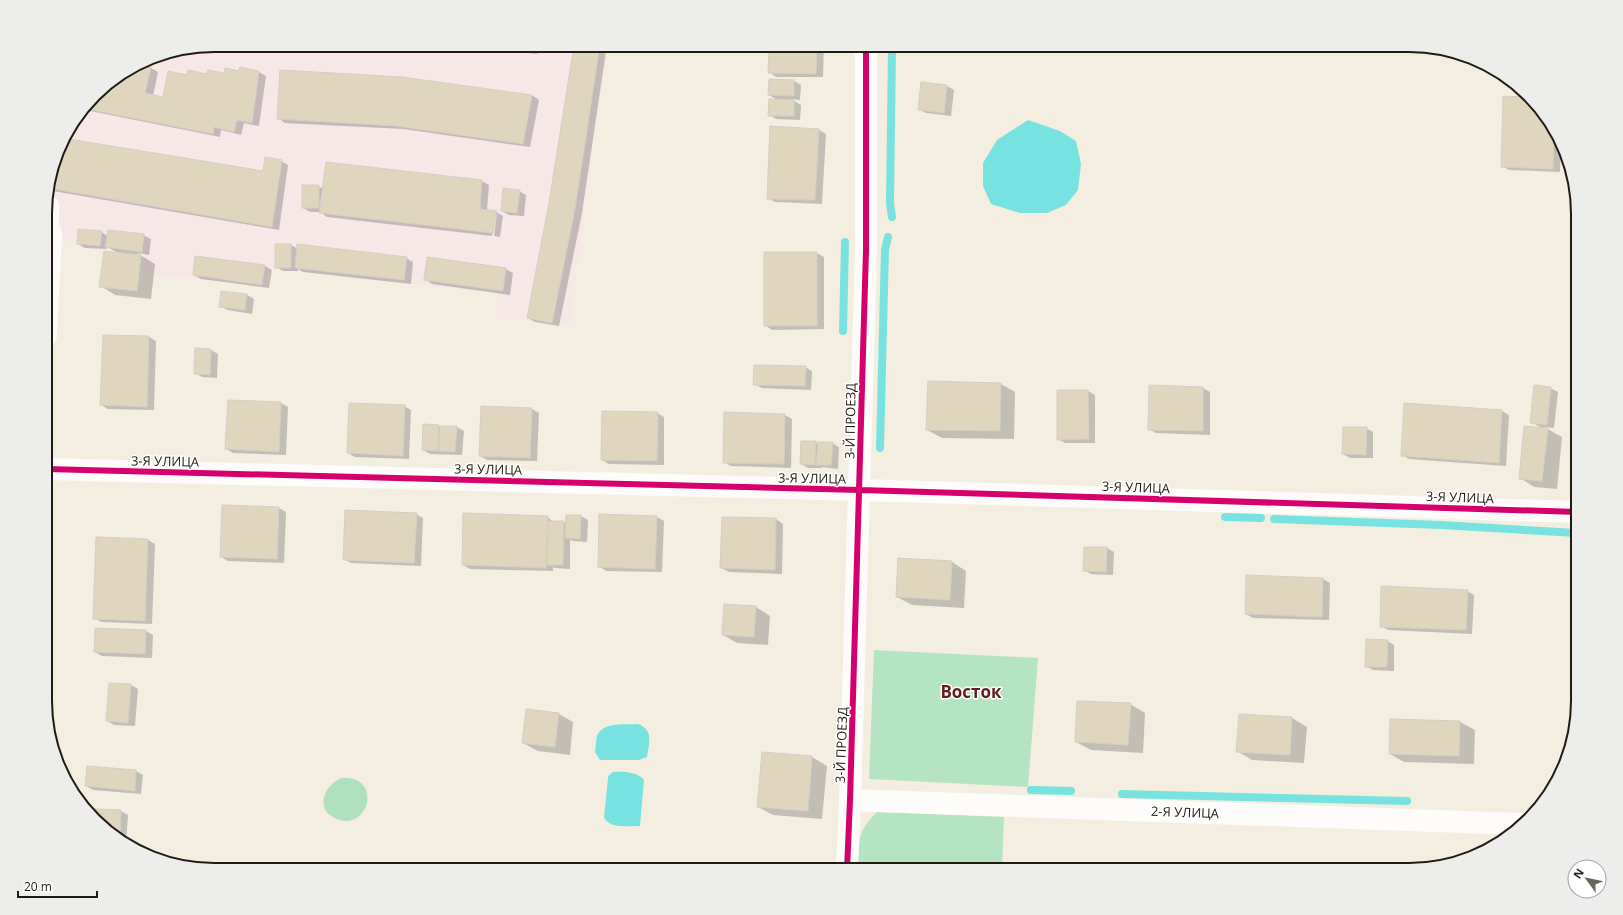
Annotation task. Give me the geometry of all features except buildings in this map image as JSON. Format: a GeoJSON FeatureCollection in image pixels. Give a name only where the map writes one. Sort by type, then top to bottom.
{"type":"FeatureCollection","features":[{"type":"Feature","properties":{"kind":"street","name":"3-Й ПРОЕЗД"},"geometry":{"type":"LineString","coordinates":[[847,863],[860,490],[866,250],[866,52]]}},
{"type":"Feature","properties":{"kind":"street","name":"3-Я УЛИЦА"},"geometry":{"type":"LineString","coordinates":[[52,469],[860,490],[1571,512]]}},
{"type":"Feature","properties":{"kind":"street","name":"2-Я УЛИЦА"},"geometry":{"type":"LineString","coordinates":[[850,800],[1515,824]]}},
{"type":"Feature","properties":{"kind":"shaded area"},"geometry":{"type":"Polygon","coordinates":[[[204,52],[604,52],[570,325],[497,318],[498,293],[269,268],[266,287],[143,272],[144,252],[75,246],[52,232],[53,193],[64,152],[79,124],[92,107],[107,92],[124,79],[152,64],[183,55],[204,52]]]}},
{"type":"Feature","properties":{"kind":"green space"},"geometry":{"type":"Polygon","coordinates":[[[874,650],[1038,658],[1028,787],[869,779],[874,650]]]}},
{"type":"Feature","properties":{"kind":"green space"},"geometry":{"type":"Polygon","coordinates":[[[342,778],[355,780],[364,786],[367,794],[367,804],[363,813],[355,819],[345,821],[333,817],[328,813],[324,808],[323,802],[327,790],[336,781],[342,778]]]}},
{"type":"Feature","properties":{"kind":"green space"},"geometry":{"type":"Polygon","coordinates":[[[877,812],[1004,817],[1002,863],[858,863],[860,838],[870,819],[877,812]]]}},
{"type":"Feature","properties":{"kind":"water"},"geometry":{"type":"Polygon","coordinates":[[[1028,120],[1060,131],[1076,141],[1081,164],[1078,190],[1066,205],[1047,213],[1020,213],[991,204],[983,186],[983,163],[997,140],[1028,120]]]}},
{"type":"Feature","properties":{"kind":"water"},"geometry":{"type":"Polygon","coordinates":[[[638,724],[648,733],[649,742],[647,757],[639,760],[600,760],[595,752],[597,736],[600,731],[609,726],[638,724]]]}},
{"type":"Feature","properties":{"kind":"water"},"geometry":{"type":"Polygon","coordinates":[[[613,772],[626,772],[638,775],[644,780],[640,826],[615,825],[606,821],[604,817],[608,776],[613,772]]]}},
{"type":"Feature","properties":{"kind":"waterway"},"geometry":{"type":"LineString","coordinates":[[892,52],[890,203],[892,217]]}},
{"type":"Feature","properties":{"kind":"waterway"},"geometry":{"type":"LineString","coordinates":[[880,448],[885,250],[888,237]]}},
{"type":"Feature","properties":{"kind":"waterway"},"geometry":{"type":"LineString","coordinates":[[843,331],[845,242]]}},
{"type":"Feature","properties":{"kind":"waterway"},"geometry":{"type":"LineString","coordinates":[[1225,517],[1261,518]]}},
{"type":"Feature","properties":{"kind":"waterway"},"geometry":{"type":"LineString","coordinates":[[1274,519],[1441,525],[1571,533]]}},
{"type":"Feature","properties":{"kind":"waterway"},"geometry":{"type":"LineString","coordinates":[[1031,790],[1071,791]]}},
{"type":"Feature","properties":{"kind":"waterway"},"geometry":{"type":"LineString","coordinates":[[1122,794],[1407,801]]}},
{"type":"Feature","properties":{"kind":"cycle path"},"geometry":{"type":"LineString","coordinates":[[847,863],[866,250],[866,52]]}},
{"type":"Feature","properties":{"kind":"cycle path"},"geometry":{"type":"LineString","coordinates":[[52,469],[860,490],[1571,512]]}},
{"type":"Feature","properties":{"kind":"district","name":"Восток"},"geometry":{"type":"Point","coordinates":[971,692]}}]}
